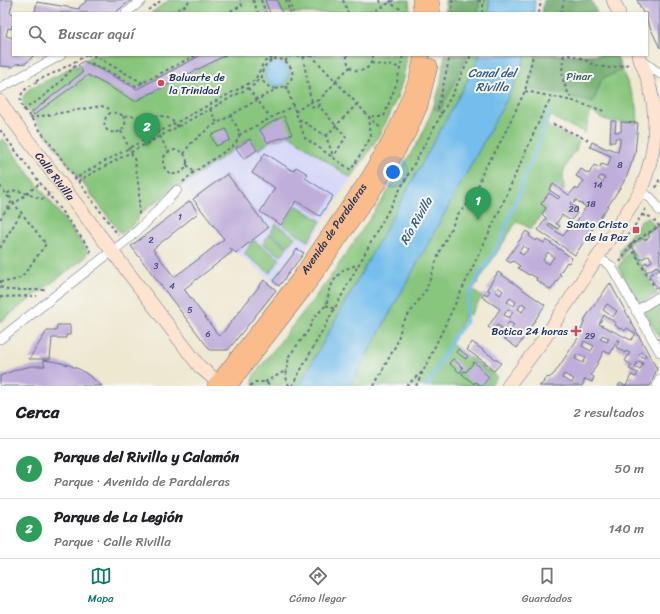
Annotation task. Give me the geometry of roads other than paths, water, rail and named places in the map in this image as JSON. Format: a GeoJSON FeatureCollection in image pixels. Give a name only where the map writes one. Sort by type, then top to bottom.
{"type":"FeatureCollection","features":[{"type":"Feature","properties":{"kind":"main road"},"geometry":{"type":"LineString","coordinates":[[420,0],[421,12]]}},
{"type":"Feature","properties":{"kind":"main road"},"geometry":{"type":"LineString","coordinates":[[431,0],[433,12]]}},
{"type":"Feature","properties":{"kind":"main road","name":"Avenida de Pardaleras"},"geometry":{"type":"LineString","coordinates":[[221,385],[298,280],[369,177],[396,129],[417,79],[422,56]]}},
{"type":"Feature","properties":{"kind":"main road","name":"Avenida de Pardaleras"},"geometry":{"type":"LineString","coordinates":[[221,385],[306,287],[379,182],[408,133],[420,106],[432,56]]}},
{"type":"Feature","properties":{"kind":"street"},"geometry":{"type":"LineString","coordinates":[[127,12],[142,0]]}},
{"type":"Feature","properties":{"kind":"street"},"geometry":{"type":"LineString","coordinates":[[612,0],[618,12]]}},
{"type":"Feature","properties":{"kind":"street"},"geometry":{"type":"LineString","coordinates":[[0,88],[59,56]]}},
{"type":"Feature","properties":{"kind":"street"},"geometry":{"type":"LineString","coordinates":[[639,57],[660,74]]}},
{"type":"Feature","properties":{"kind":"street"},"geometry":{"type":"LineString","coordinates":[[639,57],[658,108],[650,166]]}},
{"type":"Feature","properties":{"kind":"street","name":"Calle Rivilla"},"geometry":{"type":"LineString","coordinates":[[0,101],[10,118],[200,367],[221,385]]}},
{"type":"Feature","properties":{"kind":"street"},"geometry":{"type":"LineString","coordinates":[[508,386],[544,339],[640,192],[650,166],[660,148]]}},
{"type":"Feature","properties":{"kind":"street"},"geometry":{"type":"LineString","coordinates":[[0,339],[124,242],[140,228],[177,190]]}},
{"type":"Feature","properties":{"kind":"street"},"geometry":{"type":"LineString","coordinates":[[640,192],[651,198],[660,211]]}},
{"type":"Feature","properties":{"kind":"street"},"geometry":{"type":"LineString","coordinates":[[597,257],[611,266],[660,352]]}},
{"type":"Feature","properties":{"kind":"street"},"geometry":{"type":"LineString","coordinates":[[636,310],[660,297]]}},
{"type":"Feature","properties":{"kind":"street"},"geometry":{"type":"LineString","coordinates":[[657,386],[660,379]]}},
{"type":"Feature","properties":{"kind":"water"},"geometry":{"type":"Polygon","coordinates":[[[489,0],[535,0],[534,12],[489,12],[489,0]]]}},
{"type":"Feature","properties":{"kind":"water","name":"Canal del Rivilla"},"geometry":{"type":"Polygon","coordinates":[[[480,56],[526,56],[512,90],[350,386],[299,386],[464,87],[480,56]]]}},
{"type":"Feature","properties":{"kind":"water"},"geometry":{"type":"Polygon","coordinates":[[[277,62],[285,66],[289,74],[285,82],[277,86],[269,82],[265,74],[269,66],[277,62]]]}},
{"type":"Feature","properties":{"kind":"waterway"},"geometry":{"type":"LineString","coordinates":[[428,386],[455,334],[464,325],[471,292],[476,281],[501,241],[549,113]]}},
{"type":"Feature","properties":{"kind":"place","name":"Baluarte de la Trinidad"},"geometry":{"type":"Point","coordinates":[161,83]}},
{"type":"Feature","properties":{"kind":"place","name":"Parque de La Legión"},"geometry":{"type":"Point","coordinates":[147,146]}},
{"type":"Feature","properties":{"kind":"place","name":"Parque del Rivilla y Calamón"},"geometry":{"type":"Point","coordinates":[478,220]}},
{"type":"Feature","properties":{"kind":"place","name":"Santo Cristo de la Paz"},"geometry":{"type":"Point","coordinates":[636,230]}},
{"type":"Feature","properties":{"kind":"place","name":"Botica 24 horas"},"geometry":{"type":"Point","coordinates":[576,331]}},
{"type":"Feature","properties":{"kind":"park label","name":"Pinar"},"geometry":{"type":"Point","coordinates":[579,76]}},
{"type":"Feature","properties":{"kind":"water label","name":"Río Rivilla"},"geometry":{"type":"Point","coordinates":[416,221]}}]}
